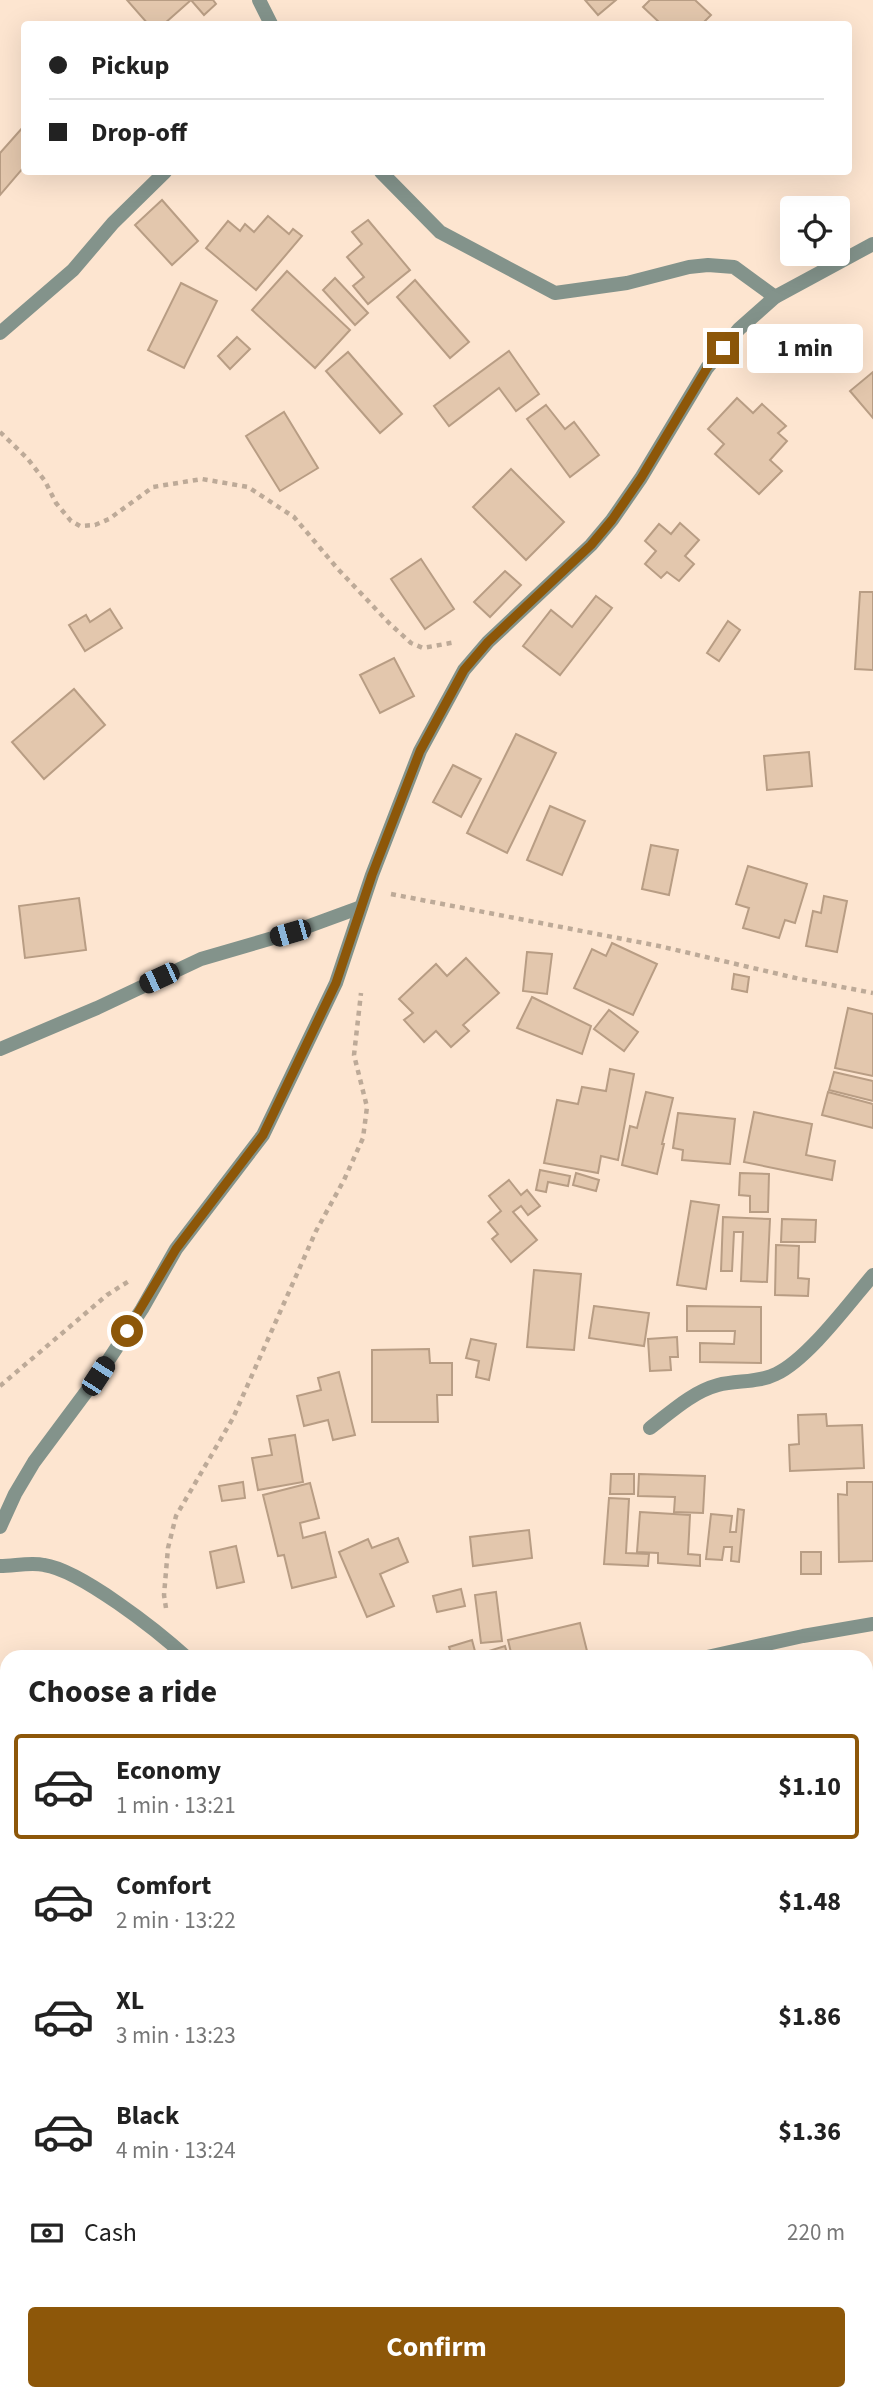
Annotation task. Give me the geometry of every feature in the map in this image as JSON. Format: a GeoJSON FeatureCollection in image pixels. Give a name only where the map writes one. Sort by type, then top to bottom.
{"type":"FeatureCollection","features":[{"type":"Feature","properties":{"kind":"street"},"geometry":{"type":"LineString","coordinates":[[259,0],[270,21]]}},
{"type":"Feature","properties":{"kind":"street"},"geometry":{"type":"LineString","coordinates":[[0,333],[73,270],[113,223],[162,175]]}},
{"type":"Feature","properties":{"kind":"street"},"geometry":{"type":"LineString","coordinates":[[384,175],[440,232],[555,293],[627,283],[689,267],[708,265],[734,267],[775,297]]}},
{"type":"Feature","properties":{"kind":"street"},"geometry":{"type":"LineString","coordinates":[[0,1527],[34,1462],[98,1376],[142,1309],[176,1249],[263,1135],[336,983],[361,906],[420,751],[464,670],[498,633],[591,545],[612,520],[641,478],[707,368],[739,329],[775,297],[873,244]]}},
{"type":"Feature","properties":{"kind":"street"},"geometry":{"type":"LineString","coordinates":[[0,1049],[7,1040],[97,1008],[201,959],[290,933],[361,906]]}},
{"type":"Feature","properties":{"kind":"street"},"geometry":{"type":"LineString","coordinates":[[650,1428],[685,1401],[711,1387],[766,1377],[783,1370],[837,1318],[873,1275]]}},
{"type":"Feature","properties":{"kind":"street"},"geometry":{"type":"LineString","coordinates":[[0,1566],[44,1564],[62,1571],[105,1594],[178,1650]]}},
{"type":"Feature","properties":{"kind":"street"},"geometry":{"type":"LineString","coordinates":[[740,1650],[873,1624]]}},
{"type":"Feature","properties":{"kind":"path"},"geometry":{"type":"LineString","coordinates":[[0,432],[27,458],[71,522],[80,526],[95,526],[109,519],[153,487],[202,480],[248,487],[294,517],[337,568],[411,643],[423,648],[498,633]]}},
{"type":"Feature","properties":{"kind":"path"},"geometry":{"type":"LineString","coordinates":[[367,890],[659,946],[873,993]]}},
{"type":"Feature","properties":{"kind":"path"},"geometry":{"type":"LineString","coordinates":[[172,1644],[164,1595],[168,1548],[176,1516],[233,1418],[316,1231],[363,1138],[366,1107],[354,1055],[362,980]]}},
{"type":"Feature","properties":{"kind":"path"},"geometry":{"type":"LineString","coordinates":[[0,1386],[107,1295],[130,1280]]}},
{"type":"Feature","properties":{"kind":"building"},"geometry":{"type":"Polygon","coordinates":[[[127,0],[191,0],[167,21],[145,21],[127,0]]]}},
{"type":"Feature","properties":{"kind":"building"},"geometry":{"type":"Polygon","coordinates":[[[191,0],[213,0],[216,4],[204,15],[191,0]]]}},
{"type":"Feature","properties":{"kind":"building"},"geometry":{"type":"Polygon","coordinates":[[[585,0],[616,0],[598,15],[585,0]]]}},
{"type":"Feature","properties":{"kind":"building"},"geometry":{"type":"Polygon","coordinates":[[[650,0],[695,0],[711,15],[705,21],[658,21],[643,7],[650,0]]]}},
{"type":"Feature","properties":{"kind":"building"},"geometry":{"type":"Polygon","coordinates":[[[21,129],[21,170],[0,195],[0,153],[21,129]]]}},
{"type":"Feature","properties":{"kind":"building"},"geometry":{"type":"Polygon","coordinates":[[[162,200],[198,241],[172,265],[135,225],[162,200]]]}},
{"type":"Feature","properties":{"kind":"building"},"geometry":{"type":"Polygon","coordinates":[[[268,216],[289,234],[293,229],[302,236],[256,290],[206,248],[228,221],[240,231],[245,224],[254,232],[268,216]]]}},
{"type":"Feature","properties":{"kind":"building"},"geometry":{"type":"Polygon","coordinates":[[[368,220],[410,270],[368,304],[353,286],[364,277],[347,257],[362,244],[352,232],[368,220]]]}},
{"type":"Feature","properties":{"kind":"building"},"geometry":{"type":"Polygon","coordinates":[[[287,271],[350,330],[315,368],[252,310],[287,271]]]}},
{"type":"Feature","properties":{"kind":"building"},"geometry":{"type":"Polygon","coordinates":[[[335,278],[368,313],[355,325],[323,290],[335,278]]]}},
{"type":"Feature","properties":{"kind":"building"},"geometry":{"type":"Polygon","coordinates":[[[415,280],[469,342],[450,358],[397,297],[415,280]]]}},
{"type":"Feature","properties":{"kind":"building"},"geometry":{"type":"Polygon","coordinates":[[[181,283],[217,301],[184,368],[148,350],[181,283]]]}},
{"type":"Feature","properties":{"kind":"building"},"geometry":{"type":"Polygon","coordinates":[[[237,337],[250,349],[230,369],[218,356],[237,337]]]}},
{"type":"Feature","properties":{"kind":"building"},"geometry":{"type":"Polygon","coordinates":[[[509,351],[539,394],[516,411],[499,388],[449,426],[434,406],[509,351]]]}},
{"type":"Feature","properties":{"kind":"building"},"geometry":{"type":"Polygon","coordinates":[[[348,352],[402,414],[380,433],[326,371],[348,352]]]}},
{"type":"Feature","properties":{"kind":"building"},"geometry":{"type":"Polygon","coordinates":[[[873,372],[873,418],[850,391],[873,372]]]}},
{"type":"Feature","properties":{"kind":"building"},"geometry":{"type":"Polygon","coordinates":[[[737,398],[753,413],[762,404],[786,426],[778,433],[787,441],[770,460],[782,471],[759,494],[715,454],[724,444],[708,429],[737,398]]]}},
{"type":"Feature","properties":{"kind":"building"},"geometry":{"type":"Polygon","coordinates":[[[546,405],[565,429],[574,422],[599,455],[570,477],[527,419],[546,405]]]}},
{"type":"Feature","properties":{"kind":"building"},"geometry":{"type":"Polygon","coordinates":[[[284,412],[318,468],[280,491],[246,436],[284,412]]]}},
{"type":"Feature","properties":{"kind":"building"},"geometry":{"type":"Polygon","coordinates":[[[511,469],[564,522],[526,560],[473,507],[511,469]]]}},
{"type":"Feature","properties":{"kind":"building"},"geometry":{"type":"Polygon","coordinates":[[[680,523],[699,540],[685,556],[694,564],[679,581],[667,572],[661,578],[645,564],[656,551],[645,541],[659,524],[671,534],[680,523]]]}},
{"type":"Feature","properties":{"kind":"building"},"geometry":{"type":"Polygon","coordinates":[[[421,559],[454,609],[425,629],[391,579],[421,559]]]}},
{"type":"Feature","properties":{"kind":"building"},"geometry":{"type":"Polygon","coordinates":[[[505,571],[521,585],[490,617],[474,602],[505,571]]]}},
{"type":"Feature","properties":{"kind":"building"},"geometry":{"type":"Polygon","coordinates":[[[860,592],[873,592],[873,670],[855,669],[860,592]]]}},
{"type":"Feature","properties":{"kind":"building"},"geometry":{"type":"Polygon","coordinates":[[[596,596],[612,608],[560,675],[523,646],[551,610],[572,627],[596,596]]]}},
{"type":"Feature","properties":{"kind":"building"},"geometry":{"type":"Polygon","coordinates":[[[110,609],[122,628],[85,651],[69,625],[86,615],[90,622],[110,609]]]}},
{"type":"Feature","properties":{"kind":"building"},"geometry":{"type":"Polygon","coordinates":[[[728,621],[740,630],[719,661],[707,653],[728,621]]]}},
{"type":"Feature","properties":{"kind":"building"},"geometry":{"type":"Polygon","coordinates":[[[394,658],[414,696],[380,713],[360,675],[394,658]]]}},
{"type":"Feature","properties":{"kind":"building"},"geometry":{"type":"Polygon","coordinates":[[[74,689],[105,725],[44,779],[12,742],[74,689]]]}},
{"type":"Feature","properties":{"kind":"building"},"geometry":{"type":"Polygon","coordinates":[[[516,734],[556,753],[507,853],[467,833],[516,734]]]}},
{"type":"Feature","properties":{"kind":"building"},"geometry":{"type":"Polygon","coordinates":[[[809,752],[812,786],[767,790],[764,756],[809,752]]]}},
{"type":"Feature","properties":{"kind":"building"},"geometry":{"type":"Polygon","coordinates":[[[453,765],[481,779],[461,817],[433,802],[453,765]]]}},
{"type":"Feature","properties":{"kind":"building"},"geometry":{"type":"Polygon","coordinates":[[[550,806],[585,821],[562,875],[527,860],[550,806]]]}},
{"type":"Feature","properties":{"kind":"building"},"geometry":{"type":"Polygon","coordinates":[[[651,845],[678,850],[669,895],[642,889],[651,845]]]}},
{"type":"Feature","properties":{"kind":"building"},"geometry":{"type":"Polygon","coordinates":[[[748,866],[807,884],[795,923],[785,920],[779,938],[743,928],[749,908],[736,904],[748,866]]]}},
{"type":"Feature","properties":{"kind":"building"},"geometry":{"type":"Polygon","coordinates":[[[824,896],[847,901],[837,952],[806,946],[813,911],[821,913],[824,896]]]}},
{"type":"Feature","properties":{"kind":"building"},"geometry":{"type":"Polygon","coordinates":[[[79,898],[86,950],[25,958],[19,906],[79,898]]]}},
{"type":"Feature","properties":{"kind":"building"},"geometry":{"type":"Polygon","coordinates":[[[612,943],[657,964],[633,1015],[574,988],[592,949],[606,956],[612,943]]]}},
{"type":"Feature","properties":{"kind":"building"},"geometry":{"type":"Polygon","coordinates":[[[527,952],[552,954],[547,994],[523,991],[527,952]]]}},
{"type":"Feature","properties":{"kind":"building"},"geometry":{"type":"Polygon","coordinates":[[[466,958],[499,993],[463,1025],[469,1031],[451,1047],[436,1031],[424,1042],[404,1020],[413,1013],[399,999],[436,964],[447,976],[466,958]]]}},
{"type":"Feature","properties":{"kind":"building"},"geometry":{"type":"Polygon","coordinates":[[[734,974],[749,977],[747,992],[732,989],[734,974]]]}},
{"type":"Feature","properties":{"kind":"building"},"geometry":{"type":"Polygon","coordinates":[[[532,997],[591,1026],[582,1054],[517,1028],[532,997]]]}},
{"type":"Feature","properties":{"kind":"building"},"geometry":{"type":"Polygon","coordinates":[[[848,1008],[873,1014],[873,1076],[835,1068],[848,1008]]]}},
{"type":"Feature","properties":{"kind":"building"},"geometry":{"type":"Polygon","coordinates":[[[609,1010],[638,1032],[624,1051],[594,1029],[609,1010]]]}},
{"type":"Feature","properties":{"kind":"building"},"geometry":{"type":"Polygon","coordinates":[[[610,1069],[634,1074],[618,1160],[601,1156],[598,1173],[544,1163],[557,1100],[578,1104],[582,1087],[606,1091],[610,1069]]]}},
{"type":"Feature","properties":{"kind":"building"},"geometry":{"type":"Polygon","coordinates":[[[834,1072],[873,1081],[873,1101],[829,1090],[834,1072]]]}},
{"type":"Feature","properties":{"kind":"building"},"geometry":{"type":"Polygon","coordinates":[[[646,1092],[673,1098],[657,1174],[622,1165],[630,1126],[637,1128],[646,1092]]]}},
{"type":"Feature","properties":{"kind":"building"},"geometry":{"type":"Polygon","coordinates":[[[828,1092],[873,1104],[873,1128],[822,1115],[828,1092]]]}},
{"type":"Feature","properties":{"kind":"building"},"geometry":{"type":"Polygon","coordinates":[[[754,1112],[812,1124],[806,1155],[835,1161],[832,1180],[744,1162],[754,1112]]]}},
{"type":"Feature","properties":{"kind":"building"},"geometry":{"type":"Polygon","coordinates":[[[678,1113],[735,1119],[730,1164],[682,1160],[683,1150],[673,1148],[678,1113]]]}},
{"type":"Feature","properties":{"kind":"building"},"geometry":{"type":"Polygon","coordinates":[[[540,1170],[570,1176],[568,1186],[548,1182],[546,1192],[536,1190],[540,1170]]]}},
{"type":"Feature","properties":{"kind":"building"},"geometry":{"type":"Polygon","coordinates":[[[576,1173],[599,1180],[596,1191],[573,1185],[576,1173]]]}},
{"type":"Feature","properties":{"kind":"building"},"geometry":{"type":"Polygon","coordinates":[[[740,1173],[769,1174],[768,1212],[750,1212],[750,1196],[739,1195],[740,1173]]]}},
{"type":"Feature","properties":{"kind":"building"},"geometry":{"type":"Polygon","coordinates":[[[509,1180],[521,1195],[527,1190],[540,1206],[528,1215],[521,1206],[513,1212],[537,1240],[511,1262],[492,1239],[498,1234],[488,1222],[501,1211],[489,1196],[509,1180]]]}},
{"type":"Feature","properties":{"kind":"building"},"geometry":{"type":"Polygon","coordinates":[[[691,1201],[719,1205],[706,1289],[677,1285],[691,1201]]]}},
{"type":"Feature","properties":{"kind":"building"},"geometry":{"type":"Polygon","coordinates":[[[723,1217],[770,1219],[767,1282],[741,1281],[743,1232],[734,1232],[732,1271],[721,1271],[723,1217]]]}},
{"type":"Feature","properties":{"kind":"building"},"geometry":{"type":"Polygon","coordinates":[[[782,1219],[816,1220],[815,1242],[781,1242],[782,1219]]]}},
{"type":"Feature","properties":{"kind":"building"},"geometry":{"type":"Polygon","coordinates":[[[776,1245],[799,1246],[798,1278],[809,1279],[808,1296],[775,1295],[776,1245]]]}},
{"type":"Feature","properties":{"kind":"building"},"geometry":{"type":"Polygon","coordinates":[[[534,1270],[581,1274],[574,1350],[527,1347],[534,1270]]]}},
{"type":"Feature","properties":{"kind":"building"},"geometry":{"type":"Polygon","coordinates":[[[594,1306],[649,1313],[644,1346],[589,1338],[594,1306]]]}},
{"type":"Feature","properties":{"kind":"building"},"geometry":{"type":"Polygon","coordinates":[[[687,1306],[761,1307],[761,1363],[700,1362],[700,1343],[734,1344],[735,1331],[687,1331],[687,1306]]]}},
{"type":"Feature","properties":{"kind":"building"},"geometry":{"type":"Polygon","coordinates":[[[677,1337],[678,1357],[670,1357],[671,1370],[650,1371],[648,1339],[677,1337]]]}},
{"type":"Feature","properties":{"kind":"building"},"geometry":{"type":"Polygon","coordinates":[[[471,1339],[496,1344],[489,1380],[476,1377],[479,1361],[466,1358],[471,1339]]]}},
{"type":"Feature","properties":{"kind":"building"},"geometry":{"type":"Polygon","coordinates":[[[429,1349],[430,1363],[452,1363],[452,1395],[437,1395],[438,1422],[372,1422],[372,1350],[429,1349]]]}},
{"type":"Feature","properties":{"kind":"building"},"geometry":{"type":"Polygon","coordinates":[[[339,1372],[355,1435],[333,1440],[328,1420],[304,1426],[297,1396],[321,1390],[318,1378],[339,1372]]]}},
{"type":"Feature","properties":{"kind":"building"},"geometry":{"type":"Polygon","coordinates":[[[826,1414],[827,1426],[862,1425],[864,1468],[790,1471],[789,1445],[799,1444],[798,1415],[826,1414]]]}},
{"type":"Feature","properties":{"kind":"building"},"geometry":{"type":"Polygon","coordinates":[[[295,1435],[303,1482],[258,1490],[252,1458],[272,1455],[269,1439],[295,1435]]]}},
{"type":"Feature","properties":{"kind":"building"},"geometry":{"type":"Polygon","coordinates":[[[611,1474],[634,1474],[634,1494],[610,1494],[611,1474]]]}},
{"type":"Feature","properties":{"kind":"building"},"geometry":{"type":"Polygon","coordinates":[[[639,1474],[705,1476],[703,1513],[674,1512],[675,1497],[638,1496],[639,1474]]]}},
{"type":"Feature","properties":{"kind":"building"},"geometry":{"type":"Polygon","coordinates":[[[243,1482],[245,1498],[222,1501],[219,1486],[243,1482]]]}},
{"type":"Feature","properties":{"kind":"building"},"geometry":{"type":"Polygon","coordinates":[[[847,1482],[873,1482],[873,1561],[839,1562],[838,1494],[847,1495],[847,1482]]]}},
{"type":"Feature","properties":{"kind":"building"},"geometry":{"type":"Polygon","coordinates":[[[310,1483],[319,1518],[300,1523],[303,1538],[325,1532],[336,1577],[292,1588],[284,1555],[278,1556],[263,1495],[310,1483]]]}},
{"type":"Feature","properties":{"kind":"building"},"geometry":{"type":"Polygon","coordinates":[[[609,1498],[629,1499],[626,1553],[649,1554],[648,1566],[604,1564],[609,1498]]]}},
{"type":"Feature","properties":{"kind":"building"},"geometry":{"type":"Polygon","coordinates":[[[738,1509],[744,1510],[739,1562],[731,1561],[732,1547],[724,1547],[722,1560],[706,1559],[711,1514],[732,1516],[730,1532],[736,1532],[738,1509]]]}},
{"type":"Feature","properties":{"kind":"building"},"geometry":{"type":"Polygon","coordinates":[[[640,1512],[690,1515],[688,1554],[700,1555],[700,1566],[658,1563],[658,1553],[637,1552],[640,1512]]]}},
{"type":"Feature","properties":{"kind":"building"},"geometry":{"type":"Polygon","coordinates":[[[529,1530],[532,1558],[473,1566],[470,1537],[529,1530]]]}},
{"type":"Feature","properties":{"kind":"building"},"geometry":{"type":"Polygon","coordinates":[[[398,1538],[408,1562],[380,1574],[394,1606],[367,1617],[339,1552],[368,1539],[372,1548],[398,1538]]]}},
{"type":"Feature","properties":{"kind":"building"},"geometry":{"type":"Polygon","coordinates":[[[236,1546],[244,1582],[217,1588],[210,1552],[236,1546]]]}},
{"type":"Feature","properties":{"kind":"building"},"geometry":{"type":"Polygon","coordinates":[[[801,1552],[821,1552],[821,1574],[801,1574],[801,1552]]]}},
{"type":"Feature","properties":{"kind":"building"},"geometry":{"type":"Polygon","coordinates":[[[461,1589],[465,1606],[437,1612],[433,1596],[461,1589]]]}},
{"type":"Feature","properties":{"kind":"building"},"geometry":{"type":"Polygon","coordinates":[[[496,1592],[502,1641],[481,1643],[475,1595],[496,1592]]]}},
{"type":"Feature","properties":{"kind":"building"},"geometry":{"type":"Polygon","coordinates":[[[580,1623],[587,1650],[510,1650],[508,1640],[580,1623]]]}},
{"type":"Feature","properties":{"kind":"building"},"geometry":{"type":"Polygon","coordinates":[[[472,1640],[475,1650],[450,1650],[449,1647],[472,1640]]]}},
{"type":"Feature","properties":{"kind":"route"},"geometry":{"type":"LineString","coordinates":[[127,1331],[176,1249],[263,1135],[336,983],[372,875],[420,751],[464,670],[488,642],[591,545],[612,520],[641,478],[707,368],[723,348]]}}]}
